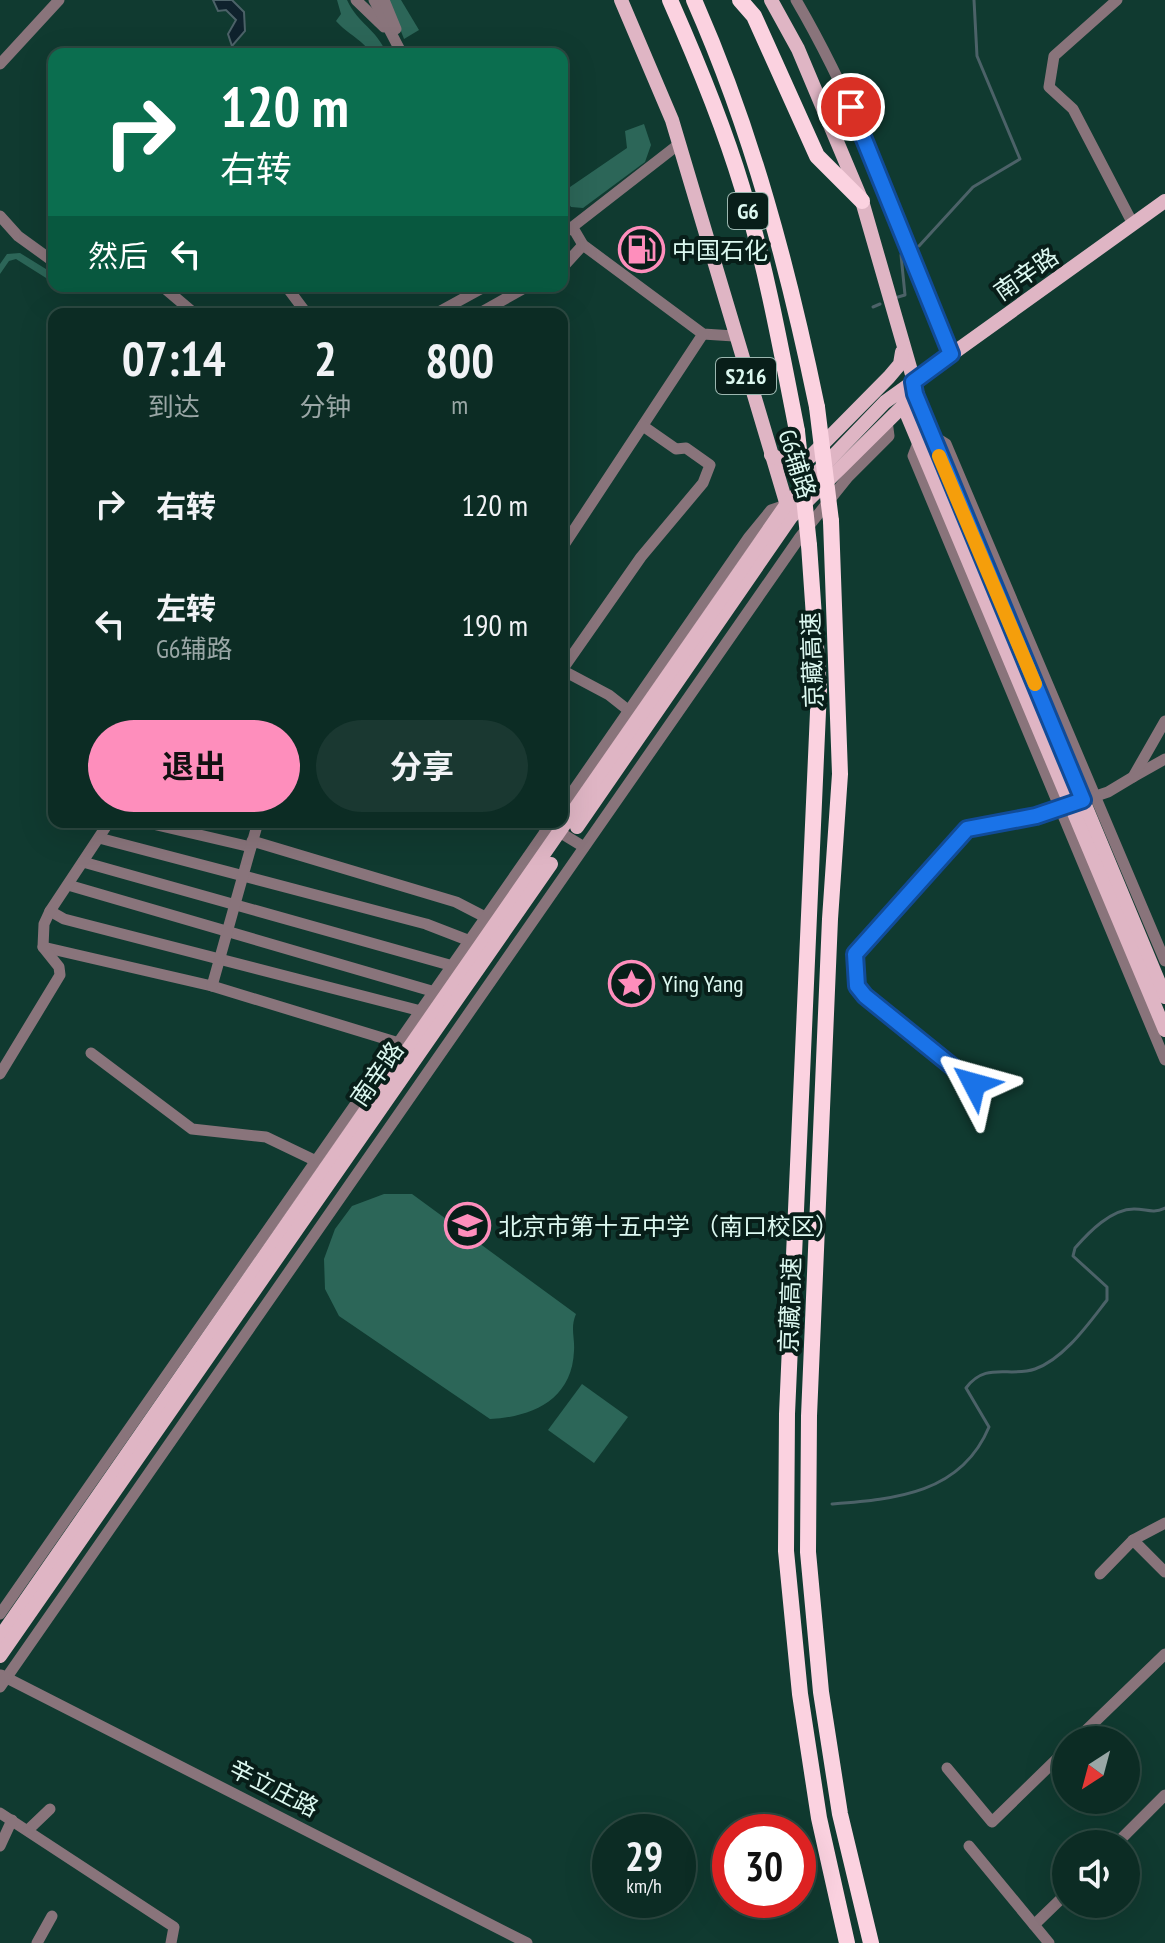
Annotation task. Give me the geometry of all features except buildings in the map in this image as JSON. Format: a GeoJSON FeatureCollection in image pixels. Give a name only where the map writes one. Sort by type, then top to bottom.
{"type":"FeatureCollection","features":[{"type":"Feature","properties":{"kind":"highway","name":"京藏高速"},"geometry":{"type":"LineString","coordinates":[[670,0],[697,62],[742,186],[775,316],[797,431],[819,689],[787,1414],[786,1551],[800,1694],[819,1818],[847,1943]]}},
{"type":"Feature","properties":{"kind":"highway","name":"京藏高速"},"geometry":{"type":"LineString","coordinates":[[694,0],[717,52],[758,167],[794,295],[817,407],[831,521],[840,774],[830,919],[809,1416],[808,1552],[821,1692],[840,1814],[871,1943]]}},
{"type":"Feature","properties":{"kind":"highway"},"geometry":{"type":"LineString","coordinates":[[740,0],[754,16],[817,156],[862,201]]}},
{"type":"Feature","properties":{"kind":"main road","name":"G6辅路"},"geometry":{"type":"LineString","coordinates":[[621,0],[679,144],[734,336],[789,511],[887,421],[914,388]]}},
{"type":"Feature","properties":{"kind":"main road"},"geometry":{"type":"LineString","coordinates":[[771,0],[798,49],[862,201],[925,436],[1077,802],[1165,1030]]}},
{"type":"Feature","properties":{"kind":"main road","name":"南辛路"},"geometry":{"type":"LineString","coordinates":[[914,388],[951,354],[1165,201]]}},
{"type":"Feature","properties":{"kind":"main road"},"geometry":{"type":"LineString","coordinates":[[771,455],[789,463],[810,457],[889,377],[900,364],[902,350]]}},
{"type":"Feature","properties":{"kind":"main road"},"geometry":{"type":"LineString","coordinates":[[789,511],[885,402],[914,388]]}},
{"type":"Feature","properties":{"kind":"main road"},"geometry":{"type":"LineString","coordinates":[[903,405],[925,436]]}},
{"type":"Feature","properties":{"kind":"main road","name":"南辛路"},"geometry":{"type":"LineString","coordinates":[[568,815],[634,715],[789,511]]}},
{"type":"Feature","properties":{"kind":"main road","name":"南辛路"},"geometry":{"type":"LineString","coordinates":[[568,816],[789,511]]}},
{"type":"Feature","properties":{"kind":"main road"},"geometry":{"type":"LineString","coordinates":[[1077,802],[1165,997]]}},
{"type":"Feature","properties":{"kind":"main road","name":"南辛路"},"geometry":{"type":"LineString","coordinates":[[0,1637],[558,830]]}},
{"type":"Feature","properties":{"kind":"main road","name":"南辛路"},"geometry":{"type":"LineString","coordinates":[[0,1656],[118,1465]]}},
{"type":"Feature","properties":{"kind":"street"},"geometry":{"type":"LineString","coordinates":[[0,64],[59,0]]}},
{"type":"Feature","properties":{"kind":"street"},"geometry":{"type":"LineString","coordinates":[[356,0],[390,32]]}},
{"type":"Feature","properties":{"kind":"street"},"geometry":{"type":"LineString","coordinates":[[374,0],[400,48]]}},
{"type":"Feature","properties":{"kind":"street"},"geometry":{"type":"LineString","coordinates":[[384,0],[401,48]]}},
{"type":"Feature","properties":{"kind":"street"},"geometry":{"type":"LineString","coordinates":[[796,0],[825,50],[876,164],[951,354]]}},
{"type":"Feature","properties":{"kind":"street"},"geometry":{"type":"LineString","coordinates":[[1117,0],[1054,56],[1049,87],[1073,109],[1133,224]]}},
{"type":"Feature","properties":{"kind":"street"},"geometry":{"type":"LineString","coordinates":[[568,231],[679,144]]}},
{"type":"Feature","properties":{"kind":"street"},"geometry":{"type":"LineString","coordinates":[[0,216],[18,236],[48,258]]}},
{"type":"Feature","properties":{"kind":"street"},"geometry":{"type":"LineString","coordinates":[[573,228],[583,245],[703,334],[734,336]]}},
{"type":"Feature","properties":{"kind":"street"},"geometry":{"type":"LineString","coordinates":[[568,261],[583,245]]}},
{"type":"Feature","properties":{"kind":"street"},"geometry":{"type":"LineString","coordinates":[[169,292],[188,308]]}},
{"type":"Feature","properties":{"kind":"street"},"geometry":{"type":"LineString","coordinates":[[446,308],[475,292]]}},
{"type":"Feature","properties":{"kind":"street"},"geometry":{"type":"LineString","coordinates":[[489,308],[517,292]]}},
{"type":"Feature","properties":{"kind":"street"},"geometry":{"type":"LineString","coordinates":[[568,539],[703,334]]}},
{"type":"Feature","properties":{"kind":"street"},"geometry":{"type":"LineString","coordinates":[[2,1679],[584,847],[848,477],[889,436],[887,421]]}},
{"type":"Feature","properties":{"kind":"street"},"geometry":{"type":"LineString","coordinates":[[568,661],[641,557],[703,483],[710,465],[686,448],[676,449],[643,426]]}},
{"type":"Feature","properties":{"kind":"street"},"geometry":{"type":"LineString","coordinates":[[925,436],[913,456],[1077,802],[1165,961]]}},
{"type":"Feature","properties":{"kind":"street"},"geometry":{"type":"LineString","coordinates":[[789,511],[805,541]]}},
{"type":"Feature","properties":{"kind":"street"},"geometry":{"type":"LineString","coordinates":[[568,673],[609,695],[634,715],[568,799]]}},
{"type":"Feature","properties":{"kind":"street"},"geometry":{"type":"LineString","coordinates":[[1133,777],[1165,721]]}},
{"type":"Feature","properties":{"kind":"street"},"geometry":{"type":"LineString","coordinates":[[974,1084],[865,996],[857,986],[855,954],[967,829],[1077,802],[1165,759]]}},
{"type":"Feature","properties":{"kind":"street"},"geometry":{"type":"LineString","coordinates":[[1077,802],[1165,1060]]}},
{"type":"Feature","properties":{"kind":"street"},"geometry":{"type":"LineString","coordinates":[[0,1074],[60,975],[59,967],[43,947],[44,924],[105,828]]}},
{"type":"Feature","properties":{"kind":"street"},"geometry":{"type":"LineString","coordinates":[[173,828],[252,844],[456,902],[487,918]]}},
{"type":"Feature","properties":{"kind":"street"},"geometry":{"type":"LineString","coordinates":[[212,986],[256,828]]}},
{"type":"Feature","properties":{"kind":"street"},"geometry":{"type":"LineString","coordinates":[[0,1614],[118,1465],[316,1161],[487,918],[558,830],[584,847]]}},
{"type":"Feature","properties":{"kind":"street"},"geometry":{"type":"LineString","coordinates":[[99,838],[426,924],[470,941]]}},
{"type":"Feature","properties":{"kind":"street"},"geometry":{"type":"LineString","coordinates":[[83,862],[453,966]]}},
{"type":"Feature","properties":{"kind":"street"},"geometry":{"type":"LineString","coordinates":[[68,885],[435,992]]}},
{"type":"Feature","properties":{"kind":"street"},"geometry":{"type":"LineString","coordinates":[[50,911],[64,919],[421,1011]]}},
{"type":"Feature","properties":{"kind":"street"},"geometry":{"type":"LineString","coordinates":[[43,947],[212,986],[399,1043]]}},
{"type":"Feature","properties":{"kind":"street"},"geometry":{"type":"LineString","coordinates":[[91,1053],[192,1129],[266,1137],[316,1161]]}},
{"type":"Feature","properties":{"kind":"street"},"geometry":{"type":"LineString","coordinates":[[118,1465],[142,1482]]}},
{"type":"Feature","properties":{"kind":"street"},"geometry":{"type":"LineString","coordinates":[[1100,1574],[1133,1540],[1165,1523]]}},
{"type":"Feature","properties":{"kind":"street"},"geometry":{"type":"LineString","coordinates":[[1133,1540],[1165,1572]]}},
{"type":"Feature","properties":{"kind":"street"},"geometry":{"type":"LineString","coordinates":[[1090,1726],[1165,1654]]}},
{"type":"Feature","properties":{"kind":"street","name":"辛立庄路"},"geometry":{"type":"LineString","coordinates":[[2,1679],[527,1943]]}},
{"type":"Feature","properties":{"kind":"street"},"geometry":{"type":"LineString","coordinates":[[947,1768],[992,1822],[1052,1764]]}},
{"type":"Feature","properties":{"kind":"street"},"geometry":{"type":"LineString","coordinates":[[1130,1830],[1165,1795]]}},
{"type":"Feature","properties":{"kind":"street"},"geometry":{"type":"LineString","coordinates":[[28,1830],[50,1809]]}},
{"type":"Feature","properties":{"kind":"street"},"geometry":{"type":"LineString","coordinates":[[0,1813],[174,1927],[171,1943]]}},
{"type":"Feature","properties":{"kind":"street"},"geometry":{"type":"LineString","coordinates":[[0,1846],[12,1820]]}},
{"type":"Feature","properties":{"kind":"street"},"geometry":{"type":"LineString","coordinates":[[969,1846],[1049,1943]]}},
{"type":"Feature","properties":{"kind":"street"},"geometry":{"type":"LineString","coordinates":[[1034,1925],[1052,1908]]}},
{"type":"Feature","properties":{"kind":"street"},"geometry":{"type":"LineString","coordinates":[[37,1943],[52,1916]]}},
{"type":"Feature","properties":{"kind":"green space"},"geometry":{"type":"Polygon","coordinates":[[[337,0],[347,0],[383,48],[367,48],[336,21],[341,14],[337,0]]]}},
{"type":"Feature","properties":{"kind":"green space"},"geometry":{"type":"Polygon","coordinates":[[[389,0],[401,0],[419,30],[404,39],[389,0]]]}},
{"type":"Feature","properties":{"kind":"green space"},"geometry":{"type":"Polygon","coordinates":[[[644,124],[651,145],[645,162],[583,208],[571,207],[568,203],[568,184],[570,187],[627,148],[625,131],[644,124]]]}},
{"type":"Feature","properties":{"kind":"green space"},"geometry":{"type":"Polygon","coordinates":[[[20,253],[48,270],[48,279],[16,259],[9,261],[0,274],[0,264],[7,254],[20,253]]]}},
{"type":"Feature","properties":{"kind":"green space"},"geometry":{"type":"Polygon","coordinates":[[[384,1194],[412,1194],[576,1314],[572,1368],[558,1394],[535,1410],[490,1419],[339,1316],[325,1289],[324,1259],[335,1229],[352,1206],[384,1194]]]}},
{"type":"Feature","properties":{"kind":"green space"},"geometry":{"type":"Polygon","coordinates":[[[582,1384],[628,1417],[594,1463],[548,1430],[582,1384]]]}},
{"type":"Feature","properties":{"kind":"water"},"geometry":{"type":"Polygon","coordinates":[[[213,0],[232,0],[244,12],[245,31],[232,46],[228,34],[236,20],[226,10],[218,11],[213,0]]]}},
{"type":"Feature","properties":{"kind":"waterway"},"geometry":{"type":"LineString","coordinates":[[919,246],[973,187],[1020,159],[977,56],[974,0]]}},
{"type":"Feature","properties":{"kind":"waterway"},"geometry":{"type":"LineString","coordinates":[[898,297],[905,295],[901,255]]}},
{"type":"Feature","properties":{"kind":"waterway"},"geometry":{"type":"LineString","coordinates":[[873,307],[880,304]]}},
{"type":"Feature","properties":{"kind":"waterway"},"geometry":{"type":"LineString","coordinates":[[832,1504],[879,1499],[924,1489],[962,1467],[989,1427],[966,1388],[990,1372],[1025,1371],[1046,1364],[1075,1339],[1107,1300],[1107,1287],[1073,1256],[1075,1248],[1094,1229],[1117,1213],[1165,1208]]}},
{"type":"Feature","properties":{"kind":"slow traffic"},"geometry":{"type":"LineString","coordinates":[[939,456],[1035,684]]}},
{"type":"Feature","properties":{"kind":"place","name":"中国石化"},"geometry":{"type":"Point","coordinates":[641,250]}},
{"type":"Feature","properties":{"kind":"place","name":"Ying Yang"},"geometry":{"type":"Point","coordinates":[631,983]}},
{"type":"Feature","properties":{"kind":"place","name":"北京市第十五中学 （南口校区）"},"geometry":{"type":"Point","coordinates":[467,1226]}},
{"type":"Feature","properties":{"kind":"route"},"geometry":{"type":"LineString","coordinates":[[851,107],[951,354],[913,382],[915,394],[1083,800],[1036,816],[967,829],[952,842],[855,954],[857,986],[865,996],[974,1084]]}}]}
